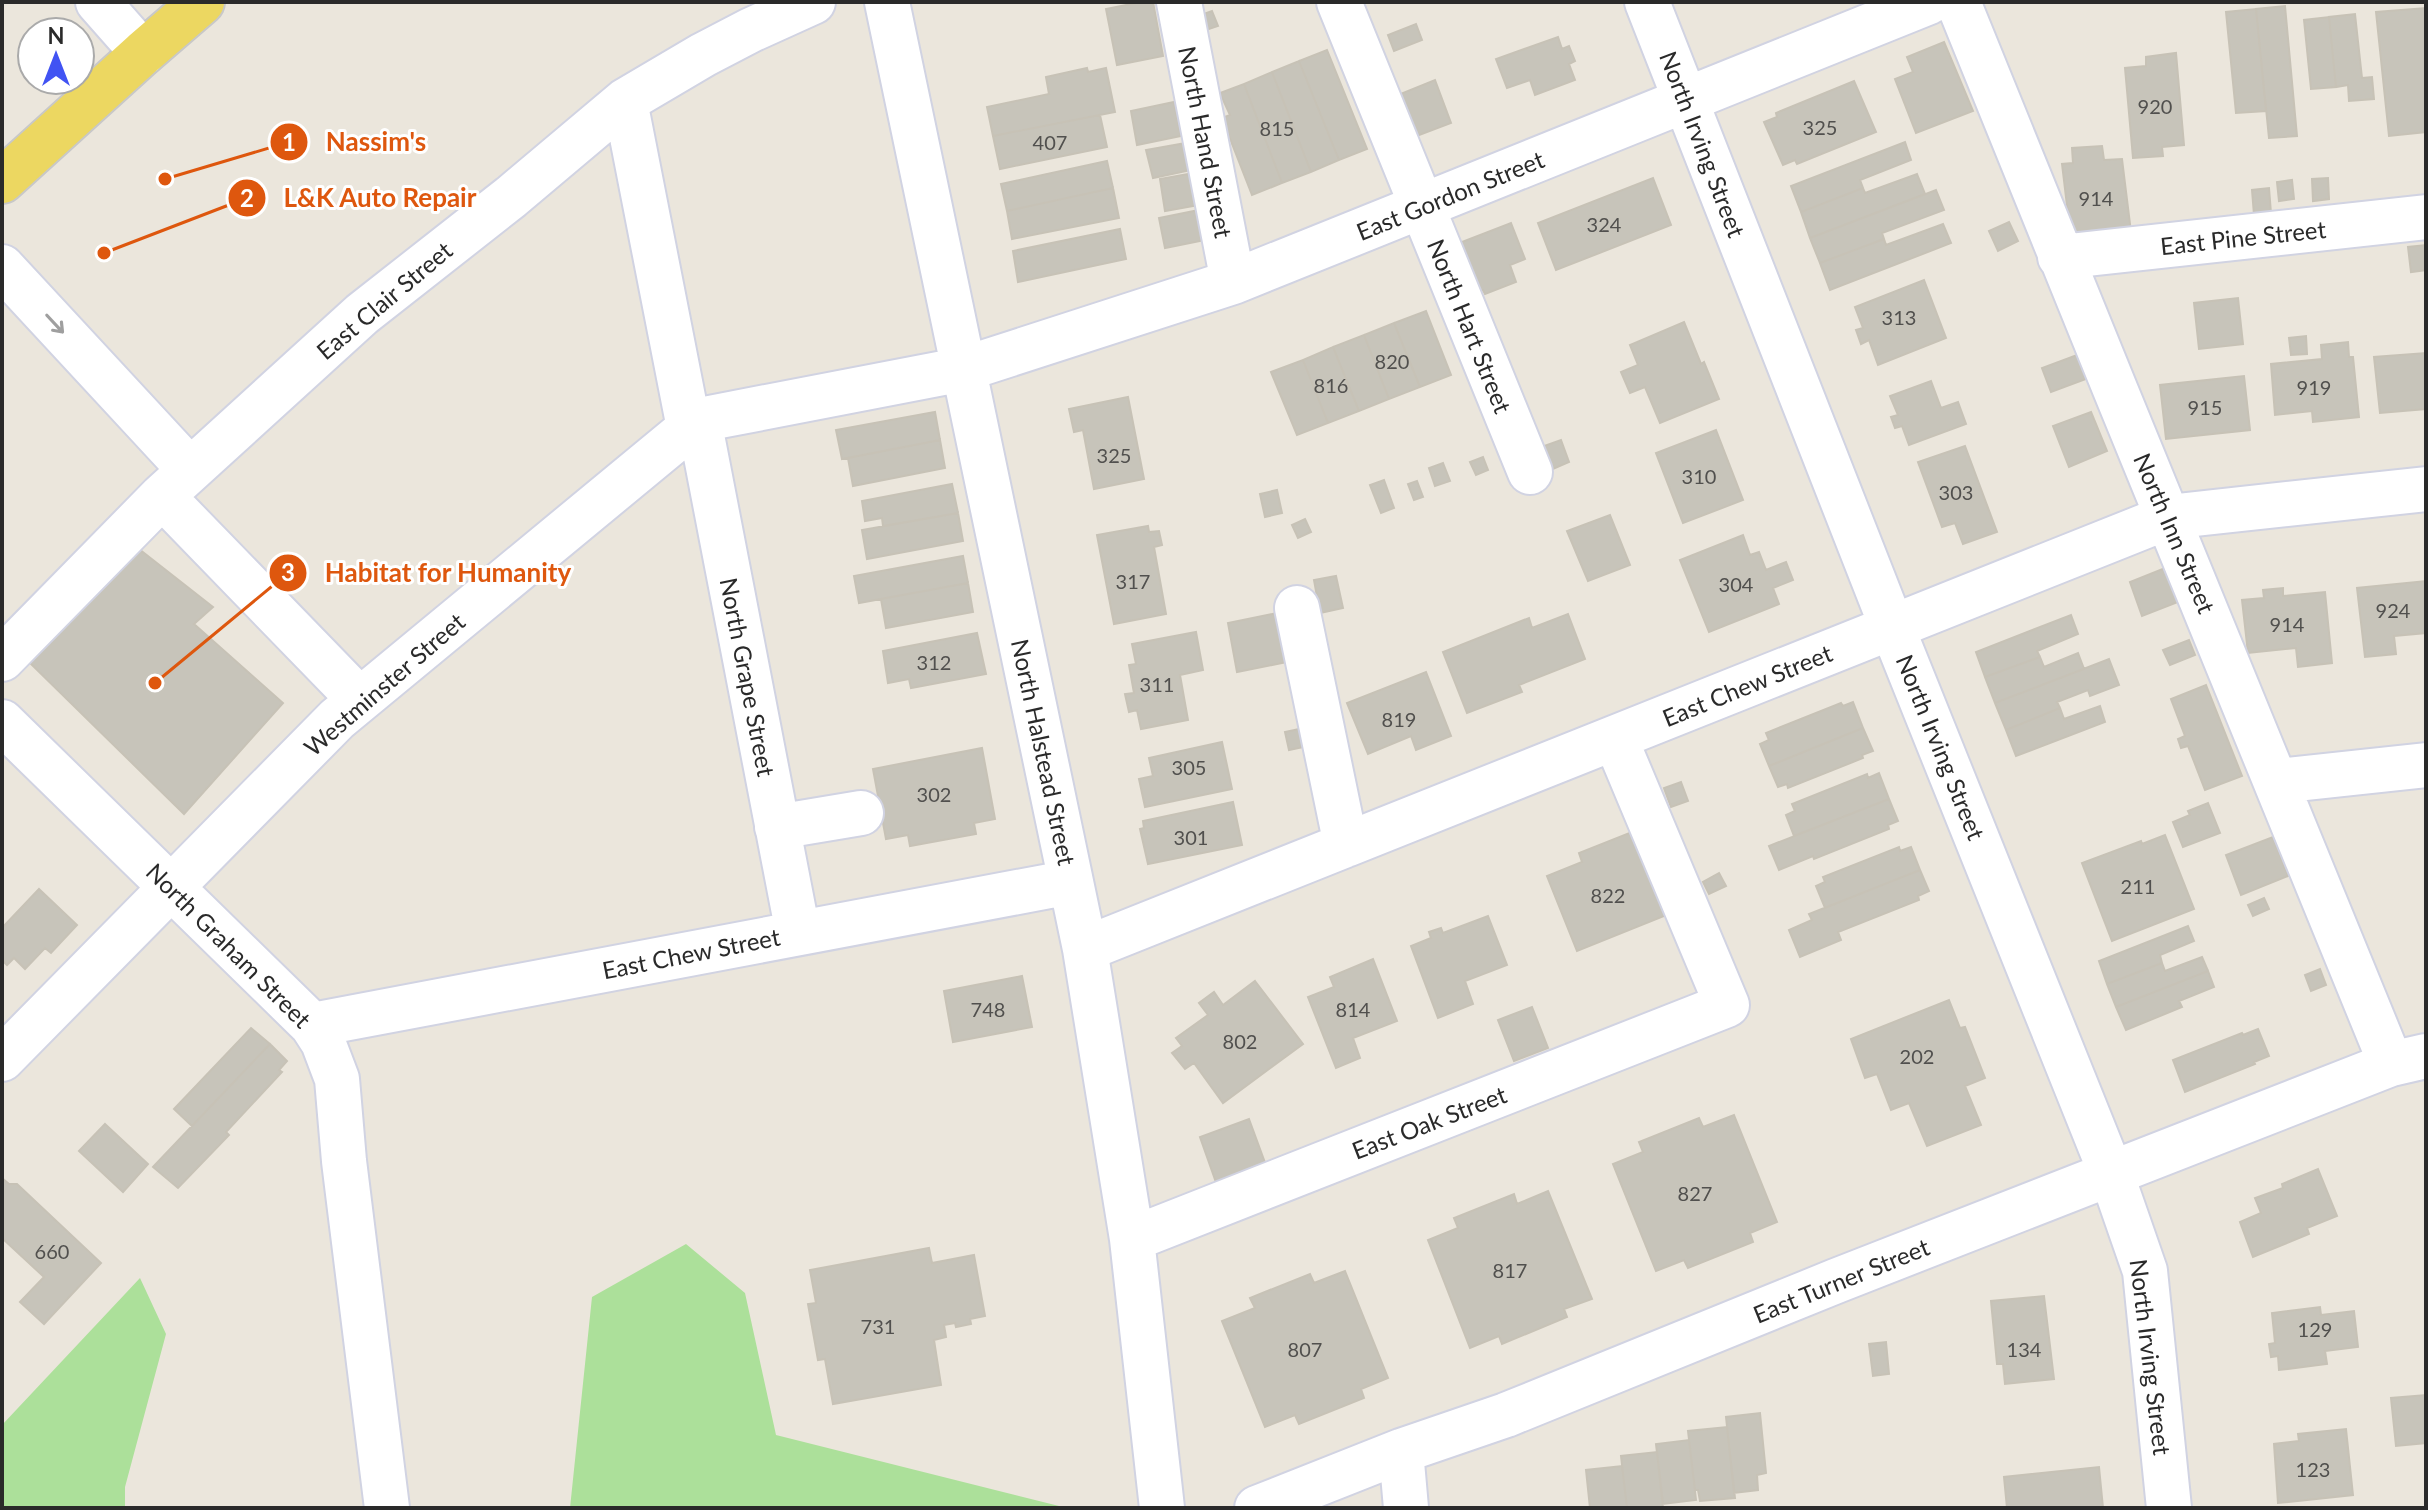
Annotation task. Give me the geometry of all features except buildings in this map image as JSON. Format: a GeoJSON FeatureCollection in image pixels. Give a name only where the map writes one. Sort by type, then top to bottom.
{"type":"FeatureCollection","features":[{"type":"Feature","properties":{"kind":"main road"},"geometry":{"type":"LineString","coordinates":[[2,181],[202,2]]}},
{"type":"Feature","properties":{"kind":"street"},"geometry":{"type":"LineString","coordinates":[[98,2],[143,53]]}},
{"type":"Feature","properties":{"kind":"street","name":"East Clair Street"},"geometry":{"type":"LineString","coordinates":[[2,659],[176,483],[362,314],[511,197],[625,101],[703,55],[813,2]]}},
{"type":"Feature","properties":{"kind":"street","name":"North Halstead Street"},"geometry":{"type":"LineString","coordinates":[[887,2],[1085,949],[1132,1239],[1162,1508]]}},
{"type":"Feature","properties":{"kind":"street","name":"North Hand Street"},"geometry":{"type":"LineString","coordinates":[[1179,2],[1233,282]]}},
{"type":"Feature","properties":{"kind":"street","name":"North Hart Street"},"geometry":{"type":"LineString","coordinates":[[1339,2],[1530,472]]}},
{"type":"Feature","properties":{"kind":"street","name":"North Irving Street"},"geometry":{"type":"LineString","coordinates":[[1647,2],[1892,627],[2111,1173],[2145,1271],[2169,1508]]}},
{"type":"Feature","properties":{"kind":"street","name":"East Gordon Street"},"geometry":{"type":"LineString","coordinates":[[964,369],[1233,282],[1929,2]]}},
{"type":"Feature","properties":{"kind":"street","name":"North Inn Street"},"geometry":{"type":"LineString","coordinates":[[1958,2],[2277,781],[2408,1060]]}},
{"type":"Feature","properties":{"kind":"street","name":"North Grape Street"},"geometry":{"type":"LineString","coordinates":[[625,101],[798,933]]}},
{"type":"Feature","properties":{"kind":"street","name":"East Pine Street"},"geometry":{"type":"LineString","coordinates":[[2060,257],[2426,217]]}},
{"type":"Feature","properties":{"kind":"street"},"geometry":{"type":"LineString","coordinates":[[2,267],[176,483],[360,700]]}},
{"type":"Feature","properties":{"kind":"street","name":"Westminster Street"},"geometry":{"type":"LineString","coordinates":[[2,1059],[337,719],[694,424],[964,369]]}},
{"type":"Feature","properties":{"kind":"street","name":"East Chew Street"},"geometry":{"type":"LineString","coordinates":[[1085,949],[2168,517],[2426,489]]}},
{"type":"Feature","properties":{"kind":"street"},"geometry":{"type":"LineString","coordinates":[[1297,608],[1346,845]]}},
{"type":"Feature","properties":{"kind":"street","name":"North Graham Street"},"geometry":{"type":"LineString","coordinates":[[2,722],[312,1025],[323,1042],[337,1079],[344,1161],[387,1508]]}},
{"type":"Feature","properties":{"kind":"street","name":"East Oak Street"},"geometry":{"type":"LineString","coordinates":[[1132,1239],[1727,1005],[1615,738]]}},
{"type":"Feature","properties":{"kind":"street"},"geometry":{"type":"LineString","coordinates":[[2277,781],[2426,765]]}},
{"type":"Feature","properties":{"kind":"street"},"geometry":{"type":"LineString","coordinates":[[777,827],[861,813]]}},
{"type":"Feature","properties":{"kind":"street","name":"East Chew Street"},"geometry":{"type":"LineString","coordinates":[[312,1025],[1071,882]]}},
{"type":"Feature","properties":{"kind":"street","name":"East Turner Street"},"geometry":{"type":"LineString","coordinates":[[1257,1508],[1401,1451],[1506,1415],[2111,1173],[2408,1060]]}},
{"type":"Feature","properties":{"kind":"street"},"geometry":{"type":"LineString","coordinates":[[1401,1451],[1406,1508]]}},
{"type":"Feature","properties":{"kind":"green space"},"geometry":{"type":"Polygon","coordinates":[[[686,1244],[745,1293],[776,1435],[1067,1508],[570,1508],[592,1297],[686,1244]]]}},
{"type":"Feature","properties":{"kind":"green space"},"geometry":{"type":"Polygon","coordinates":[[[140,1278],[166,1334],[125,1487],[125,1508],[2,1508],[2,1425],[140,1278]]]}},
{"type":"Feature","properties":{"kind":"place","name":"Nassim's"},"geometry":{"type":"Point","coordinates":[165,179]}},
{"type":"Feature","properties":{"kind":"place","name":"L&K Auto Repair"},"geometry":{"type":"Point","coordinates":[104,253]}},
{"type":"Feature","properties":{"kind":"place","name":"Habitat for Humanity"},"geometry":{"type":"Point","coordinates":[155,683]}}]}
